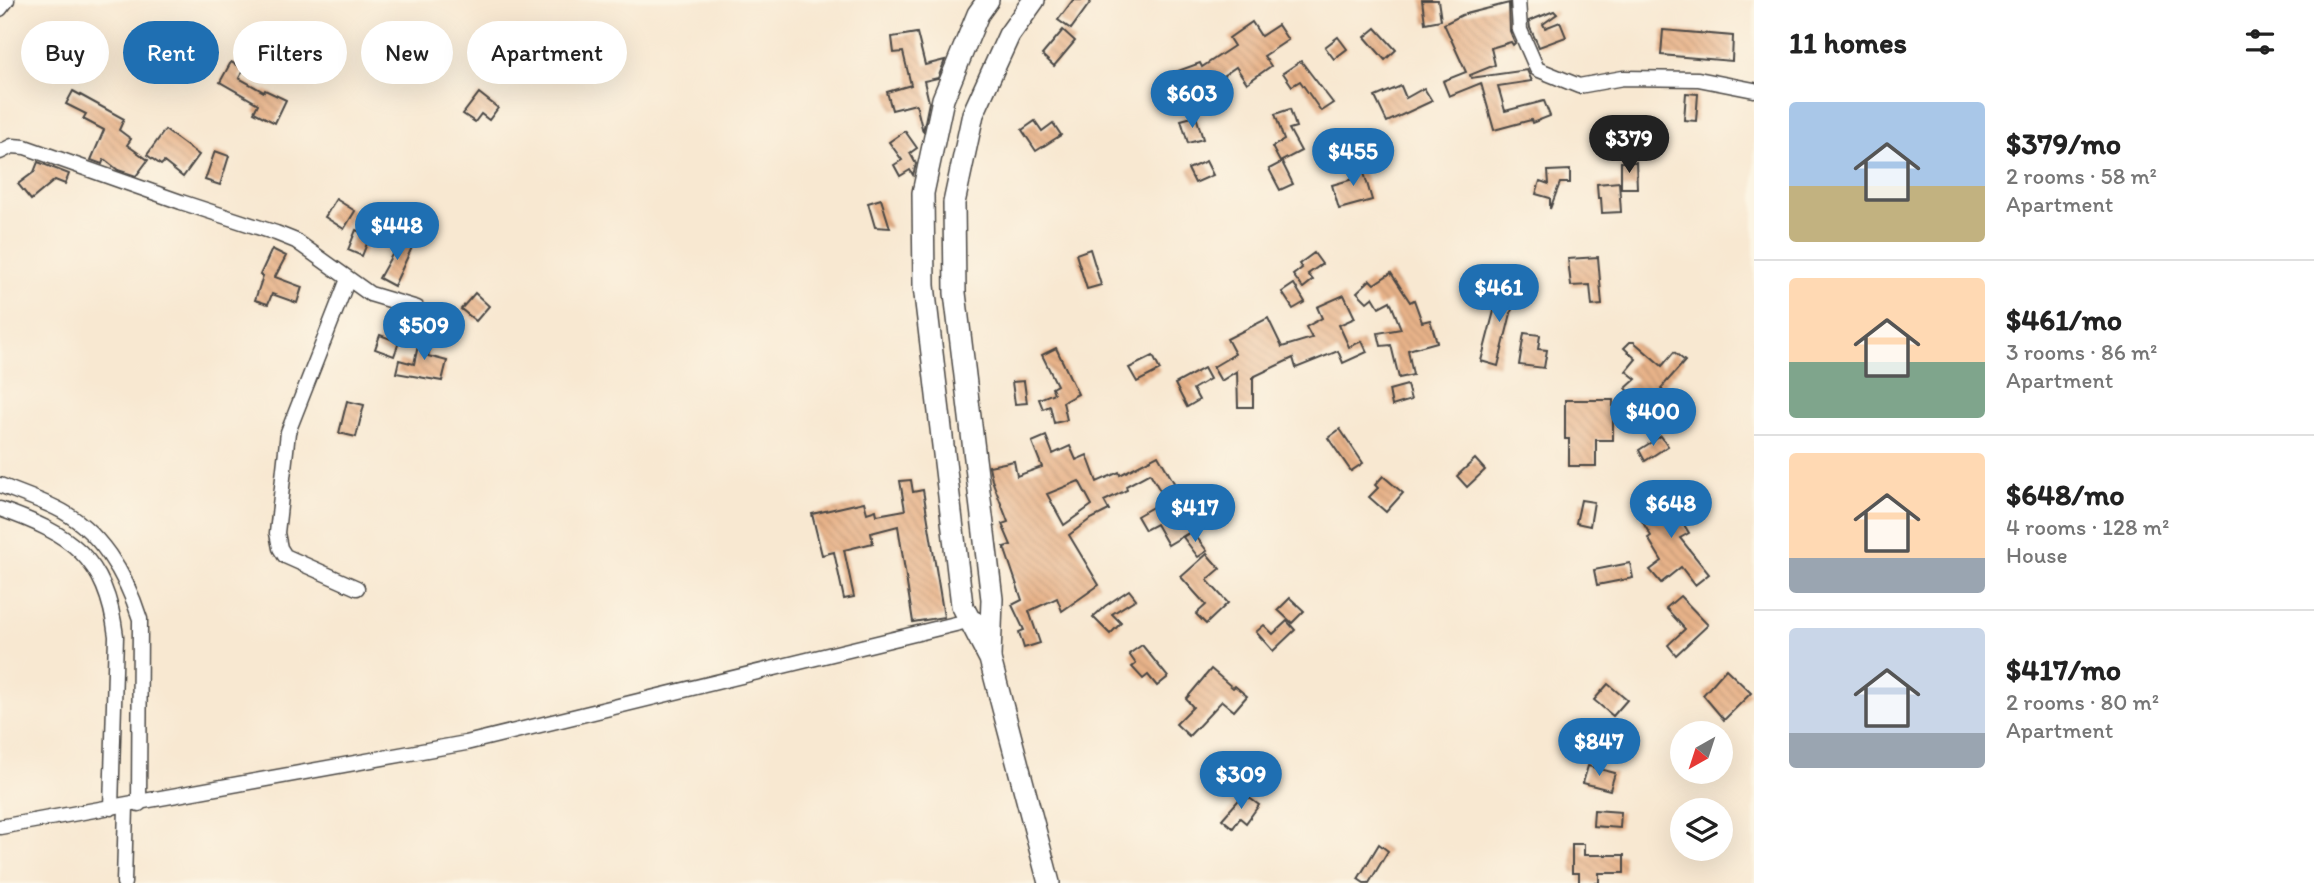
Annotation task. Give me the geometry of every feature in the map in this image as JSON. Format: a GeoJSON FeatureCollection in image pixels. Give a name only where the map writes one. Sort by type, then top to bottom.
{"type":"FeatureCollection","features":[{"type":"Feature","properties":{"kind":"highway"},"geometry":{"type":"LineString","coordinates":[[990,659],[992,599],[955,293],[954,202],[973,114],[1009,36],[1034,0]]}},
{"type":"Feature","properties":{"kind":"highway"},"geometry":{"type":"LineString","coordinates":[[1009,36],[983,7],[943,99],[923,193],[924,286],[962,605],[990,659],[1049,883]]}},
{"type":"Feature","properties":{"kind":"street"},"geometry":{"type":"LineString","coordinates":[[0,9],[7,0]]}},
{"type":"Feature","properties":{"kind":"street"},"geometry":{"type":"LineString","coordinates":[[1518,0],[1520,30],[1537,69],[1579,86],[1623,78],[1698,79],[1754,90]]}},
{"type":"Feature","properties":{"kind":"street"},"geometry":{"type":"LineString","coordinates":[[0,152],[12,146],[25,147],[276,233],[296,241],[370,294],[417,308]]}},
{"type":"Feature","properties":{"kind":"street"},"geometry":{"type":"LineString","coordinates":[[348,279],[288,432],[277,533],[285,556],[357,588]]}},
{"type":"Feature","properties":{"kind":"street"},"geometry":{"type":"LineString","coordinates":[[0,485],[58,509],[77,522],[102,545],[133,598],[140,620],[125,806]]}},
{"type":"Feature","properties":{"kind":"street"},"geometry":{"type":"LineString","coordinates":[[0,509],[67,539],[93,566],[113,613],[125,806],[124,883]]}},
{"type":"Feature","properties":{"kind":"street"},"geometry":{"type":"LineString","coordinates":[[0,827],[466,743],[991,615]]}},
{"type":"Feature","properties":{"kind":"street"},"geometry":{"type":"LineString","coordinates":[[116,636],[139,636]]}},
{"type":"Feature","properties":{"kind":"building"},"geometry":{"type":"Polygon","coordinates":[[[1073,0],[1092,0],[1071,29],[1058,20],[1073,0]]]}},
{"type":"Feature","properties":{"kind":"building"},"geometry":{"type":"Polygon","coordinates":[[[1422,0],[1438,0],[1441,20],[1425,23],[1422,0]]]}},
{"type":"Feature","properties":{"kind":"building"},"geometry":{"type":"Polygon","coordinates":[[[1509,3],[1510,31],[1515,43],[1491,48],[1495,65],[1470,75],[1471,78],[1527,70],[1532,81],[1498,86],[1505,111],[1544,101],[1550,116],[1532,123],[1531,120],[1494,130],[1481,83],[1449,96],[1443,81],[1466,72],[1444,24],[1462,15],[1509,3]]]}},
{"type":"Feature","properties":{"kind":"building"},"geometry":{"type":"Polygon","coordinates":[[[1554,11],[1557,14],[1543,24],[1545,28],[1560,22],[1566,37],[1539,47],[1529,21],[1554,11]]]}},
{"type":"Feature","properties":{"kind":"building"},"geometry":{"type":"Polygon","coordinates":[[[1252,22],[1261,36],[1278,25],[1288,40],[1264,56],[1271,66],[1247,83],[1236,67],[1208,86],[1203,78],[1169,90],[1164,76],[1200,63],[1202,67],[1234,46],[1229,38],[1252,22]]]}},
{"type":"Feature","properties":{"kind":"building"},"geometry":{"type":"Polygon","coordinates":[[[1376,28],[1396,50],[1385,60],[1365,37],[1376,28]]]}},
{"type":"Feature","properties":{"kind":"building"},"geometry":{"type":"Polygon","coordinates":[[[1063,30],[1075,41],[1054,66],[1042,55],[1063,30]]]}},
{"type":"Feature","properties":{"kind":"building"},"geometry":{"type":"Polygon","coordinates":[[[1663,30],[1733,36],[1732,61],[1661,55],[1663,30]]]}},
{"type":"Feature","properties":{"kind":"building"},"geometry":{"type":"Polygon","coordinates":[[[917,33],[925,65],[945,60],[938,78],[924,81],[929,102],[923,132],[916,104],[892,110],[887,92],[911,85],[903,52],[894,53],[892,37],[917,33]]]}},
{"type":"Feature","properties":{"kind":"building"},"geometry":{"type":"Polygon","coordinates":[[[1338,37],[1347,49],[1334,59],[1325,47],[1338,37]]]}},
{"type":"Feature","properties":{"kind":"building"},"geometry":{"type":"Polygon","coordinates":[[[1301,61],[1333,103],[1321,111],[1300,81],[1292,86],[1283,73],[1301,61]]]}},
{"type":"Feature","properties":{"kind":"building"},"geometry":{"type":"Polygon","coordinates":[[[231,62],[233,84],[250,84],[286,100],[275,123],[254,112],[258,104],[220,82],[231,62]]]}},
{"type":"Feature","properties":{"kind":"building"},"geometry":{"type":"Polygon","coordinates":[[[1401,86],[1406,98],[1424,88],[1432,101],[1387,122],[1375,97],[1401,86]]]}},
{"type":"Feature","properties":{"kind":"building"},"geometry":{"type":"Polygon","coordinates":[[[73,91],[124,119],[119,130],[131,139],[127,145],[148,160],[136,176],[118,170],[104,159],[102,164],[91,160],[104,130],[83,119],[86,114],[66,104],[73,91]]]}},
{"type":"Feature","properties":{"kind":"building"},"geometry":{"type":"Polygon","coordinates":[[[479,93],[498,108],[489,120],[481,114],[475,122],[463,114],[479,93]]]}},
{"type":"Feature","properties":{"kind":"building"},"geometry":{"type":"Polygon","coordinates":[[[1686,93],[1698,94],[1696,121],[1684,120],[1686,93]]]}},
{"type":"Feature","properties":{"kind":"building"},"geometry":{"type":"Polygon","coordinates":[[[1290,109],[1296,127],[1289,129],[1301,151],[1280,162],[1272,147],[1284,140],[1275,114],[1290,109]]]}},
{"type":"Feature","properties":{"kind":"building"},"geometry":{"type":"Polygon","coordinates":[[[1196,116],[1203,139],[1188,143],[1181,120],[1196,116]]]}},
{"type":"Feature","properties":{"kind":"building"},"geometry":{"type":"Polygon","coordinates":[[[1035,121],[1042,131],[1053,123],[1061,135],[1036,151],[1022,130],[1035,121]]]}},
{"type":"Feature","properties":{"kind":"building"},"geometry":{"type":"Polygon","coordinates":[[[165,130],[199,155],[183,177],[164,162],[161,165],[147,155],[165,130]]]}},
{"type":"Feature","properties":{"kind":"building"},"geometry":{"type":"Polygon","coordinates":[[[905,131],[917,148],[910,153],[916,164],[913,175],[910,170],[900,176],[894,165],[902,160],[889,142],[905,131]]]}},
{"type":"Feature","properties":{"kind":"building"},"geometry":{"type":"Polygon","coordinates":[[[215,151],[229,156],[220,185],[205,180],[215,151]]]}},
{"type":"Feature","properties":{"kind":"building"},"geometry":{"type":"Polygon","coordinates":[[[1360,159],[1372,200],[1339,209],[1332,185],[1353,179],[1348,163],[1360,159]]]}},
{"type":"Feature","properties":{"kind":"building"},"geometry":{"type":"Polygon","coordinates":[[[1206,161],[1213,175],[1195,183],[1188,169],[1206,161]]]}},
{"type":"Feature","properties":{"kind":"building"},"geometry":{"type":"Polygon","coordinates":[[[38,162],[69,174],[65,184],[55,180],[31,200],[18,184],[34,172],[38,162]]]}},
{"type":"Feature","properties":{"kind":"building"},"geometry":{"type":"Polygon","coordinates":[[[1282,162],[1293,184],[1280,190],[1269,169],[1282,162]]]}},
{"type":"Feature","properties":{"kind":"building"},"geometry":{"type":"Polygon","coordinates":[[[1621,162],[1636,162],[1637,188],[1621,188],[1621,162]]]}},
{"type":"Feature","properties":{"kind":"building"},"geometry":{"type":"Polygon","coordinates":[[[1570,170],[1570,183],[1560,183],[1550,209],[1550,198],[1536,194],[1540,181],[1549,184],[1548,171],[1570,170]]]}},
{"type":"Feature","properties":{"kind":"building"},"geometry":{"type":"Polygon","coordinates":[[[1619,182],[1621,212],[1602,213],[1597,184],[1619,182]]]}},
{"type":"Feature","properties":{"kind":"building"},"geometry":{"type":"Polygon","coordinates":[[[336,199],[355,211],[344,229],[325,217],[336,199]]]}},
{"type":"Feature","properties":{"kind":"building"},"geometry":{"type":"Polygon","coordinates":[[[881,199],[890,228],[875,227],[868,203],[881,199]]]}},
{"type":"Feature","properties":{"kind":"building"},"geometry":{"type":"Polygon","coordinates":[[[356,230],[370,236],[362,256],[348,250],[356,230]]]}},
{"type":"Feature","properties":{"kind":"building"},"geometry":{"type":"Polygon","coordinates":[[[402,237],[414,243],[394,286],[379,278],[402,237]]]}},
{"type":"Feature","properties":{"kind":"building"},"geometry":{"type":"Polygon","coordinates":[[[272,249],[286,256],[275,277],[302,287],[297,303],[272,294],[268,304],[255,300],[263,276],[260,275],[272,249]]]}},
{"type":"Feature","properties":{"kind":"building"},"geometry":{"type":"Polygon","coordinates":[[[1090,249],[1101,285],[1087,289],[1076,254],[1090,249]]]}},
{"type":"Feature","properties":{"kind":"building"},"geometry":{"type":"Polygon","coordinates":[[[1314,253],[1322,264],[1308,274],[1313,280],[1303,288],[1293,275],[1302,268],[1299,264],[1314,253]]]}},
{"type":"Feature","properties":{"kind":"building"},"geometry":{"type":"Polygon","coordinates":[[[1598,257],[1602,305],[1592,306],[1590,285],[1571,286],[1568,259],[1598,257]]]}},
{"type":"Feature","properties":{"kind":"building"},"geometry":{"type":"Polygon","coordinates":[[[1391,273],[1410,302],[1414,300],[1422,322],[1430,320],[1437,342],[1408,350],[1413,375],[1399,378],[1391,345],[1381,346],[1378,333],[1401,329],[1390,301],[1379,307],[1373,297],[1367,302],[1357,292],[1370,280],[1374,284],[1391,273]]]}},
{"type":"Feature","properties":{"kind":"building"},"geometry":{"type":"Polygon","coordinates":[[[1294,284],[1305,302],[1293,309],[1282,292],[1294,284]]]}},
{"type":"Feature","properties":{"kind":"building"},"geometry":{"type":"Polygon","coordinates":[[[1501,284],[1518,285],[1498,366],[1481,361],[1501,284]]]}},
{"type":"Feature","properties":{"kind":"building"},"geometry":{"type":"Polygon","coordinates":[[[475,293],[489,306],[476,321],[461,309],[475,293]]]}},
{"type":"Feature","properties":{"kind":"building"},"geometry":{"type":"Polygon","coordinates":[[[1344,295],[1355,318],[1339,325],[1349,347],[1362,341],[1367,352],[1343,363],[1338,351],[1296,368],[1293,358],[1253,377],[1253,407],[1238,407],[1237,371],[1221,381],[1213,367],[1235,354],[1227,339],[1268,318],[1282,347],[1312,338],[1306,327],[1322,318],[1317,307],[1344,295]]]}},
{"type":"Feature","properties":{"kind":"building"},"geometry":{"type":"Polygon","coordinates":[[[421,332],[433,335],[428,356],[447,361],[442,381],[396,373],[399,360],[414,364],[421,332]]]}},
{"type":"Feature","properties":{"kind":"building"},"geometry":{"type":"Polygon","coordinates":[[[1524,333],[1540,335],[1538,349],[1547,350],[1544,368],[1519,365],[1524,333]]]}},
{"type":"Feature","properties":{"kind":"building"},"geometry":{"type":"Polygon","coordinates":[[[380,335],[399,342],[394,356],[375,349],[380,335]]]}},
{"type":"Feature","properties":{"kind":"building"},"geometry":{"type":"Polygon","coordinates":[[[1634,342],[1662,366],[1674,352],[1685,361],[1661,388],[1663,391],[1643,408],[1626,388],[1636,379],[1626,371],[1636,359],[1624,348],[1634,342]]]}},
{"type":"Feature","properties":{"kind":"building"},"geometry":{"type":"Polygon","coordinates":[[[1056,348],[1078,394],[1063,402],[1067,420],[1054,423],[1050,406],[1043,409],[1039,399],[1054,393],[1052,388],[1057,385],[1042,355],[1056,348]]]}},
{"type":"Feature","properties":{"kind":"building"},"geometry":{"type":"Polygon","coordinates":[[[1153,356],[1160,370],[1137,382],[1129,368],[1153,356]]]}},
{"type":"Feature","properties":{"kind":"building"},"geometry":{"type":"Polygon","coordinates":[[[1204,368],[1210,379],[1193,389],[1199,400],[1187,407],[1175,384],[1204,368]]]}},
{"type":"Feature","properties":{"kind":"building"},"geometry":{"type":"Polygon","coordinates":[[[1024,381],[1027,403],[1015,404],[1012,382],[1024,381]]]}},
{"type":"Feature","properties":{"kind":"building"},"geometry":{"type":"Polygon","coordinates":[[[1407,385],[1411,400],[1392,406],[1389,390],[1407,385]]]}},
{"type":"Feature","properties":{"kind":"building"},"geometry":{"type":"Polygon","coordinates":[[[1565,400],[1613,400],[1613,440],[1596,440],[1596,466],[1569,466],[1569,439],[1565,439],[1565,400]]]}},
{"type":"Feature","properties":{"kind":"building"},"geometry":{"type":"Polygon","coordinates":[[[347,401],[364,405],[356,437],[339,433],[347,401]]]}},
{"type":"Feature","properties":{"kind":"building"},"geometry":{"type":"Polygon","coordinates":[[[1340,429],[1363,463],[1351,471],[1328,438],[1340,429]]]}},
{"type":"Feature","properties":{"kind":"building"},"geometry":{"type":"Polygon","coordinates":[[[1046,436],[1053,454],[1070,446],[1076,460],[1087,455],[1097,482],[1119,472],[1120,475],[1158,455],[1177,488],[1163,496],[1150,473],[1126,486],[1127,490],[1104,501],[1109,510],[1089,520],[1069,535],[1099,585],[1062,611],[1057,598],[1029,611],[1040,643],[1024,648],[1019,632],[1024,630],[1012,605],[1022,600],[1004,547],[1011,545],[1002,524],[1008,522],[989,466],[1014,461],[1017,476],[1042,467],[1032,442],[1046,436]],[[1079,481],[1047,494],[1064,525],[1092,505],[1079,481]]]}},
{"type":"Feature","properties":{"kind":"building"},"geometry":{"type":"Polygon","coordinates":[[[1661,436],[1668,446],[1645,461],[1639,450],[1661,436]]]}},
{"type":"Feature","properties":{"kind":"building"},"geometry":{"type":"Polygon","coordinates":[[[1475,459],[1485,470],[1467,487],[1457,476],[1475,459]]]}},
{"type":"Feature","properties":{"kind":"building"},"geometry":{"type":"Polygon","coordinates":[[[1383,476],[1403,493],[1386,512],[1369,497],[1378,488],[1375,485],[1383,476]]]}},
{"type":"Feature","properties":{"kind":"building"},"geometry":{"type":"Polygon","coordinates":[[[911,480],[913,492],[923,490],[944,617],[913,622],[898,526],[871,533],[873,543],[844,550],[854,597],[844,599],[834,552],[822,555],[812,514],[864,502],[867,513],[876,510],[877,515],[905,510],[900,481],[911,480]]]}},
{"type":"Feature","properties":{"kind":"building"},"geometry":{"type":"Polygon","coordinates":[[[1671,488],[1685,511],[1678,515],[1689,533],[1680,538],[1709,574],[1695,585],[1681,567],[1661,583],[1650,570],[1662,561],[1648,538],[1651,536],[1642,521],[1656,513],[1649,503],[1671,488]]]}},
{"type":"Feature","properties":{"kind":"building"},"geometry":{"type":"Polygon","coordinates":[[[1170,497],[1190,532],[1168,545],[1156,524],[1145,530],[1137,516],[1170,497]]]}},
{"type":"Feature","properties":{"kind":"building"},"geometry":{"type":"Polygon","coordinates":[[[1581,500],[1594,502],[1590,526],[1576,523],[1581,500]]]}},
{"type":"Feature","properties":{"kind":"building"},"geometry":{"type":"Polygon","coordinates":[[[1192,531],[1207,551],[1198,557],[1183,537],[1192,531]]]}},
{"type":"Feature","properties":{"kind":"building"},"geometry":{"type":"Polygon","coordinates":[[[1207,554],[1220,569],[1207,580],[1228,603],[1206,624],[1196,614],[1206,605],[1181,577],[1207,554]]]}},
{"type":"Feature","properties":{"kind":"building"},"geometry":{"type":"Polygon","coordinates":[[[1630,563],[1633,578],[1597,585],[1594,570],[1630,563]]]}},
{"type":"Feature","properties":{"kind":"building"},"geometry":{"type":"Polygon","coordinates":[[[1129,590],[1136,599],[1112,614],[1121,623],[1110,634],[1093,617],[1129,590]]]}},
{"type":"Feature","properties":{"kind":"building"},"geometry":{"type":"Polygon","coordinates":[[[1680,596],[1708,625],[1676,655],[1668,645],[1685,629],[1666,608],[1680,596]]]}},
{"type":"Feature","properties":{"kind":"building"},"geometry":{"type":"Polygon","coordinates":[[[1290,598],[1304,611],[1292,623],[1278,610],[1290,598]]]}},
{"type":"Feature","properties":{"kind":"building"},"geometry":{"type":"Polygon","coordinates":[[[1287,621],[1295,630],[1273,651],[1256,632],[1264,625],[1273,634],[1287,621]]]}},
{"type":"Feature","properties":{"kind":"building"},"geometry":{"type":"Polygon","coordinates":[[[1142,645],[1168,677],[1157,686],[1148,675],[1143,679],[1132,667],[1136,664],[1129,654],[1142,645]]]}},
{"type":"Feature","properties":{"kind":"building"},"geometry":{"type":"Polygon","coordinates":[[[1211,669],[1247,696],[1234,711],[1222,701],[1189,736],[1176,724],[1193,707],[1186,699],[1211,669]]]}},
{"type":"Feature","properties":{"kind":"building"},"geometry":{"type":"Polygon","coordinates":[[[1726,669],[1751,693],[1724,720],[1703,695],[1726,669]]]}},
{"type":"Feature","properties":{"kind":"building"},"geometry":{"type":"Polygon","coordinates":[[[1608,684],[1627,700],[1613,716],[1594,700],[1608,684]]]}},
{"type":"Feature","properties":{"kind":"building"},"geometry":{"type":"Polygon","coordinates":[[[1588,766],[1615,773],[1610,790],[1583,783],[1588,766]]]}},
{"type":"Feature","properties":{"kind":"building"},"geometry":{"type":"Polygon","coordinates":[[[1244,794],[1259,805],[1246,823],[1240,818],[1233,828],[1222,819],[1244,794]]]}},
{"type":"Feature","properties":{"kind":"building"},"geometry":{"type":"Polygon","coordinates":[[[1594,810],[1621,812],[1620,828],[1593,826],[1594,810]]]}},
{"type":"Feature","properties":{"kind":"building"},"geometry":{"type":"Polygon","coordinates":[[[1379,844],[1388,851],[1369,883],[1364,883],[1358,879],[1379,844]]]}},
{"type":"Feature","properties":{"kind":"building"},"geometry":{"type":"Polygon","coordinates":[[[1572,844],[1584,844],[1584,855],[1624,855],[1624,873],[1599,873],[1599,883],[1579,883],[1579,873],[1572,873],[1572,844]]]}}]}
